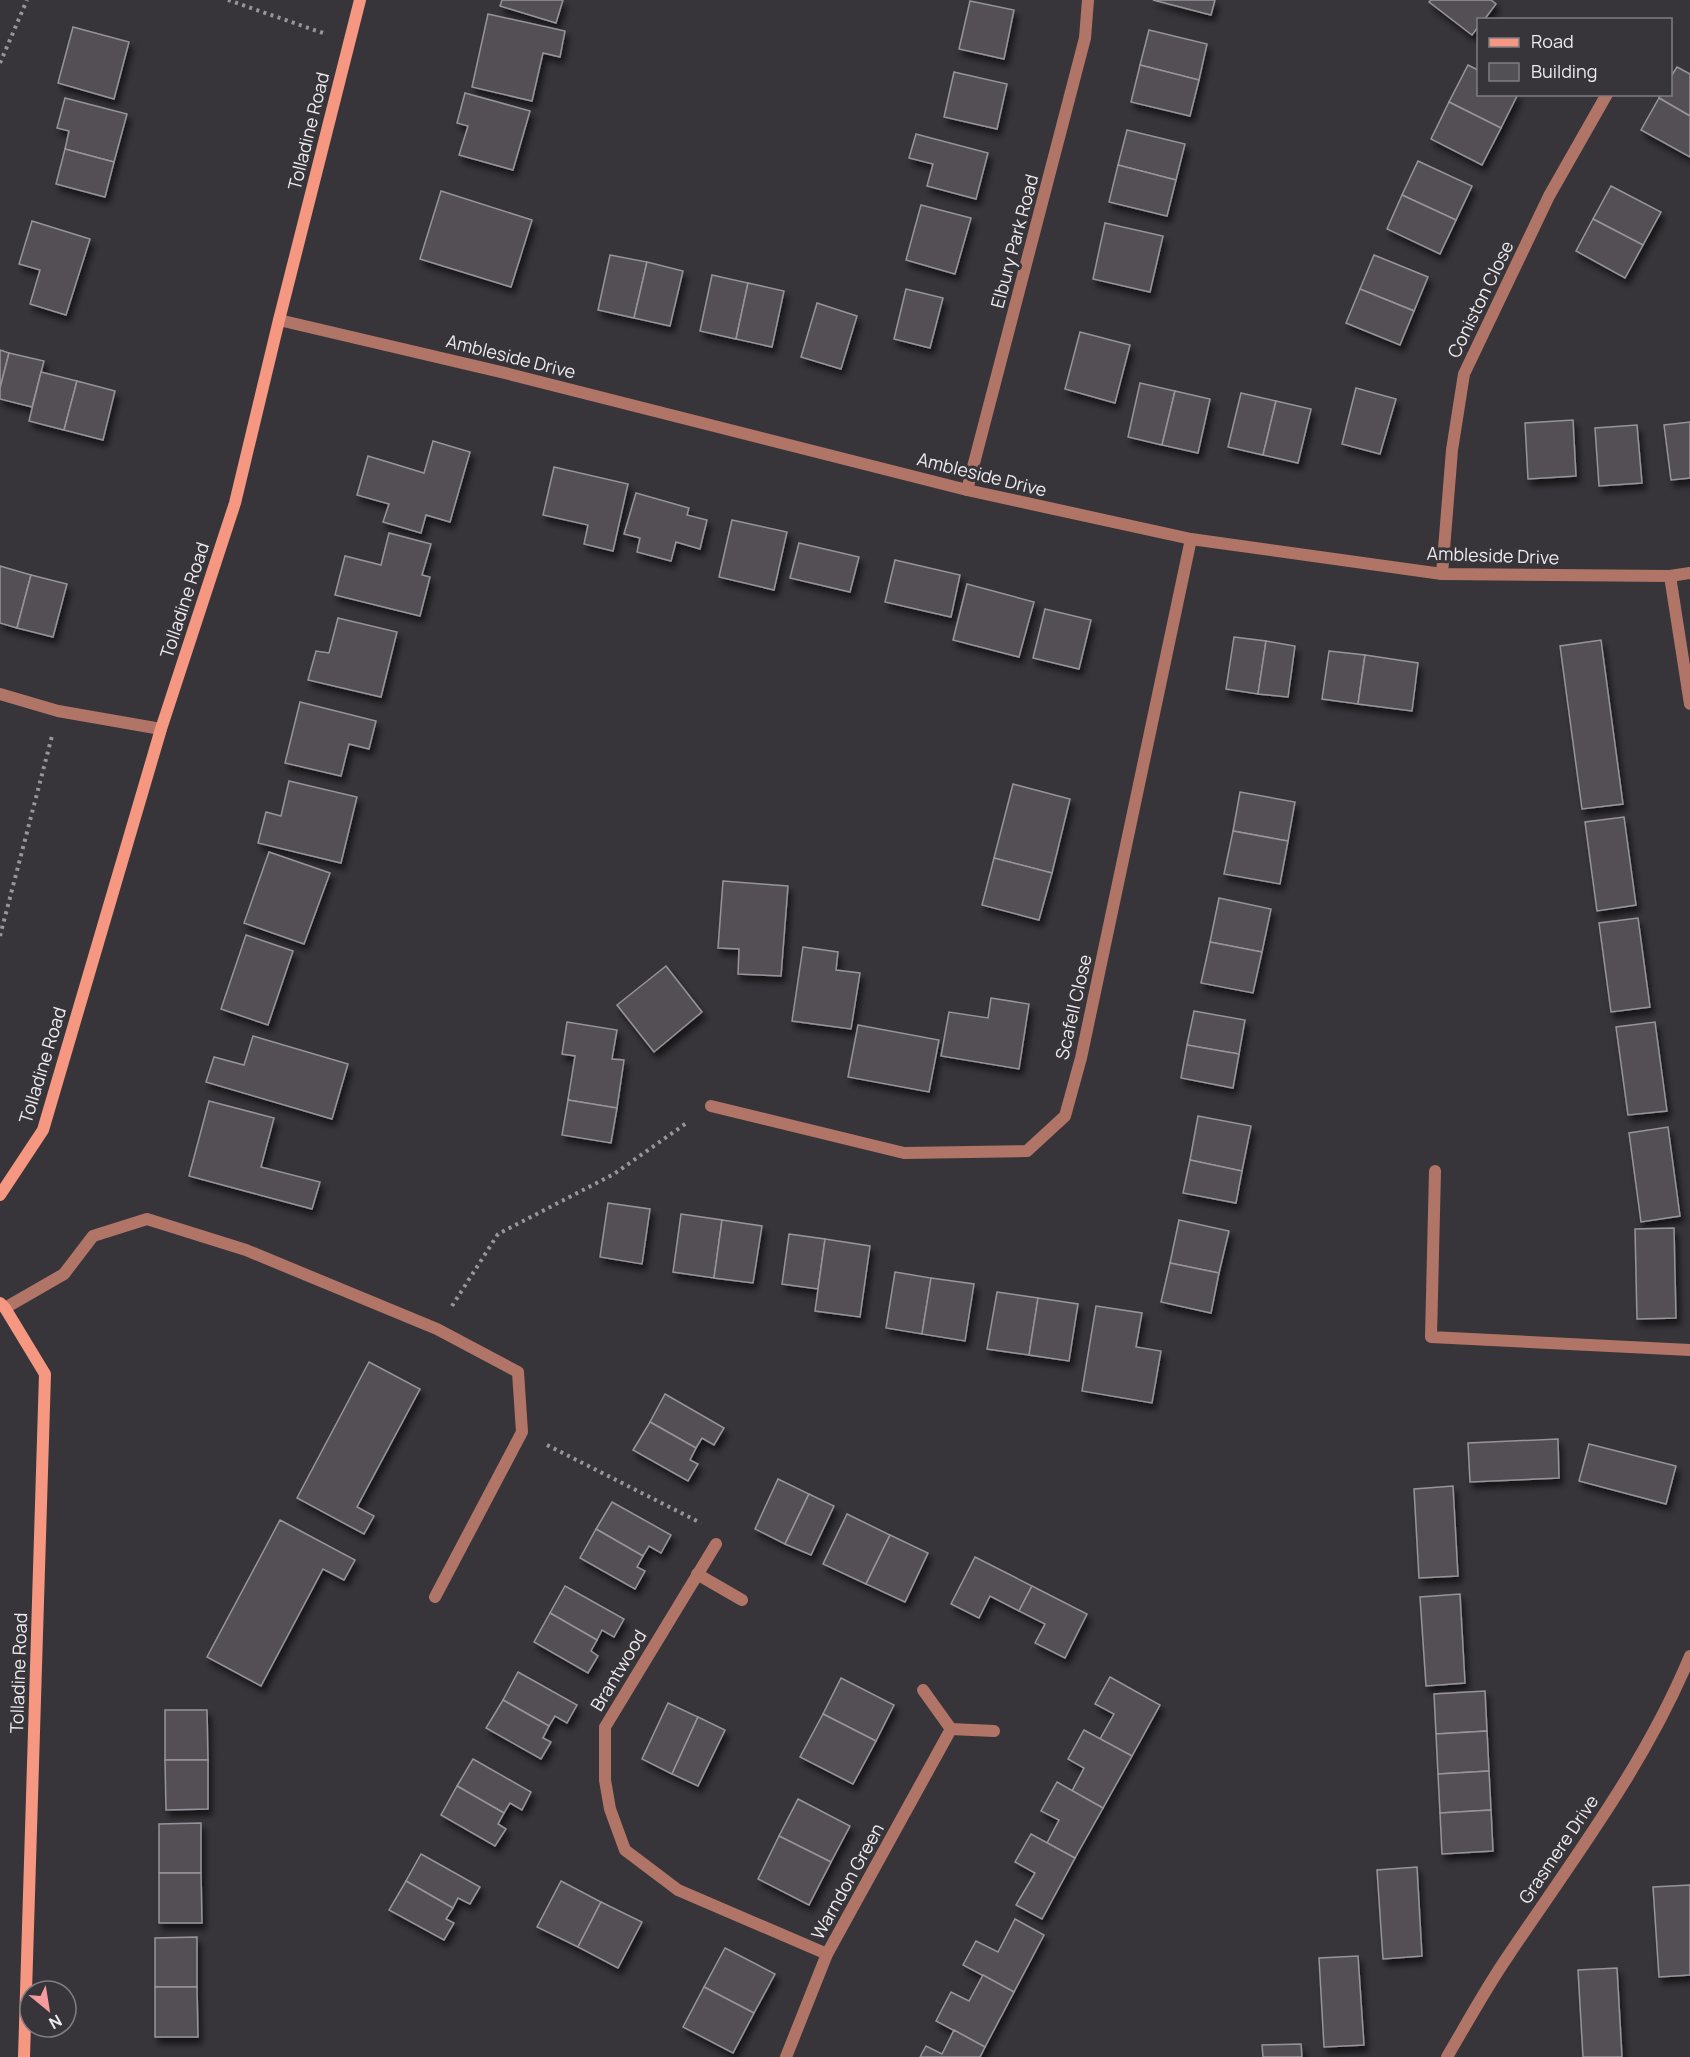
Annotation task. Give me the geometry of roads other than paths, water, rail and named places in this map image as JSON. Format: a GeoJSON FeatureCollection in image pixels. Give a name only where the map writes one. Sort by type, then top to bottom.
{"type":"FeatureCollection","features":[{"type":"Feature","properties":{"kind":"main road","name":"Tolladine Road"},"geometry":{"type":"LineString","coordinates":[[0,1195],[43,1131],[161,729],[235,503],[360,0]]}},
{"type":"Feature","properties":{"kind":"main road","name":"Tolladine Road"},"geometry":{"type":"LineString","coordinates":[[3,1305],[45,1374],[24,2057]]}},
{"type":"Feature","properties":{"kind":"street","name":"Elbury Park Road"},"geometry":{"type":"LineString","coordinates":[[967,490],[1085,38],[1088,0]]}},
{"type":"Feature","properties":{"kind":"street","name":"Coniston Close"},"geometry":{"type":"LineString","coordinates":[[1442,574],[1452,450],[1464,374],[1549,196],[1604,96]]}},
{"type":"Feature","properties":{"kind":"street","name":"Ambleside Drive"},"geometry":{"type":"LineString","coordinates":[[279,320],[509,374],[967,490],[1191,539],[1442,574],[1670,576],[1690,573]]}},
{"type":"Feature","properties":{"kind":"street","name":"Scafell Close"},"geometry":{"type":"LineString","coordinates":[[711,1106],[904,1153],[1027,1151],[1065,1116],[1091,1011],[1191,539]]}},
{"type":"Feature","properties":{"kind":"street"},"geometry":{"type":"LineString","coordinates":[[1670,576],[1690,704]]}},
{"type":"Feature","properties":{"kind":"street"},"geometry":{"type":"LineString","coordinates":[[0,694],[58,711],[161,729]]}},
{"type":"Feature","properties":{"kind":"street"},"geometry":{"type":"LineString","coordinates":[[1435,1171],[1431,1337],[1690,1350]]}},
{"type":"Feature","properties":{"kind":"street"},"geometry":{"type":"LineString","coordinates":[[3,1305],[63,1274],[93,1236],[147,1219],[246,1250],[437,1329],[518,1372],[522,1432],[435,1598]]}},
{"type":"Feature","properties":{"kind":"street","name":"Brantwood"},"geometry":{"type":"LineString","coordinates":[[716,1544],[605,1727],[605,1780],[610,1809],[625,1850],[678,1890],[827,1954]]}},
{"type":"Feature","properties":{"kind":"street"},"geometry":{"type":"LineString","coordinates":[[697,1574],[742,1600]]}},
{"type":"Feature","properties":{"kind":"street","name":"Grasmere Drive"},"geometry":{"type":"LineString","coordinates":[[1446,2057],[1506,1959],[1625,1782],[1676,1690],[1690,1656]]}},
{"type":"Feature","properties":{"kind":"street"},"geometry":{"type":"LineString","coordinates":[[923,1690],[951,1729],[994,1731]]}},
{"type":"Feature","properties":{"kind":"street","name":"Warndon Green"},"geometry":{"type":"LineString","coordinates":[[786,2057],[827,1954],[951,1729]]}}]}
